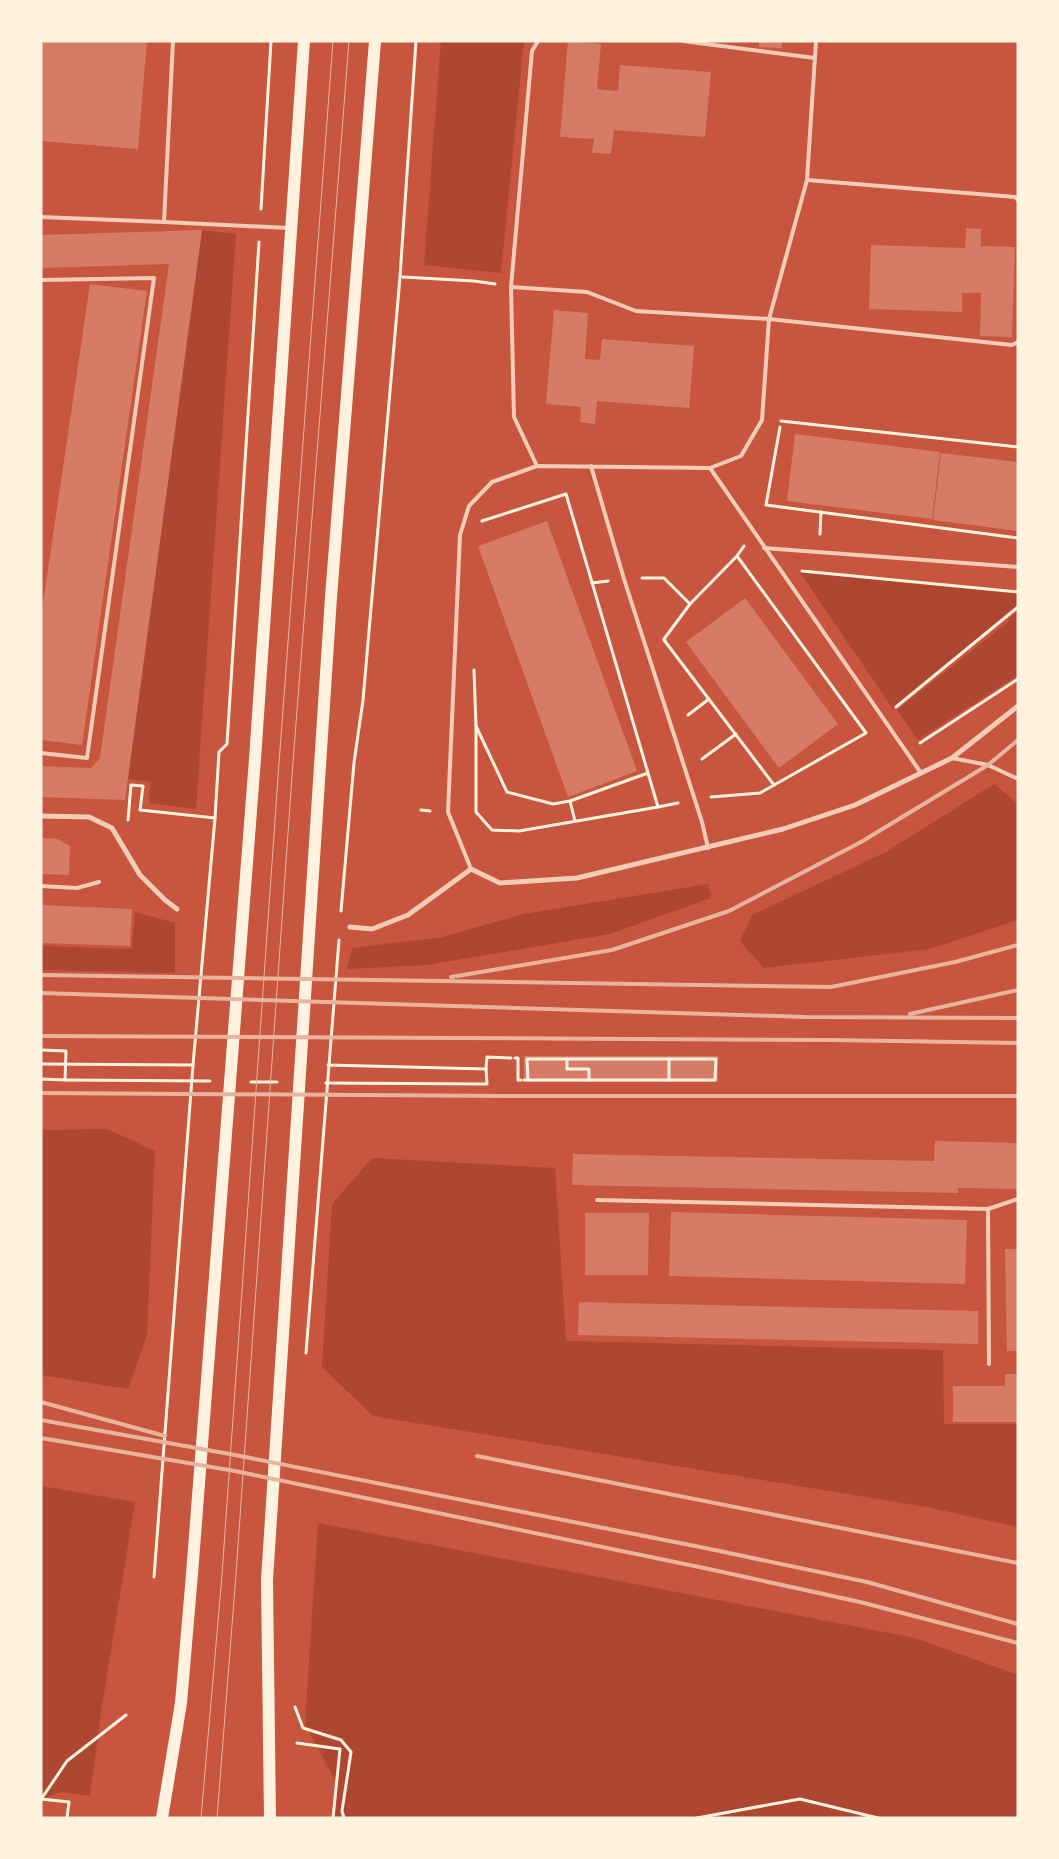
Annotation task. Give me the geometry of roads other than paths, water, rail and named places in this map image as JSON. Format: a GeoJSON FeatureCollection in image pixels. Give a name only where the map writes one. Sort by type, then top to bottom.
{"type":"FeatureCollection","features":[{"type":"Feature","properties":{"kind":"main road"},"geometry":{"type":"LineString","coordinates":[[162,1818],[181,1702],[192,1574],[256,759],[304,41]]}},
{"type":"Feature","properties":{"kind":"main road"},"geometry":{"type":"LineString","coordinates":[[270,1818],[267,1580],[330,597],[375,41]]}},
{"type":"Feature","properties":{"kind":"street"},"geometry":{"type":"LineString","coordinates":[[350,927],[372,929],[408,915],[471,869],[500,883],[577,878],[783,829],[855,805],[952,758],[1018,706]]}},
{"type":"Feature","properties":{"kind":"street"},"geometry":{"type":"LineString","coordinates":[[41,816],[89,817],[112,828],[140,875],[165,900],[177,908]]}},
{"type":"Feature","properties":{"kind":"lane"},"geometry":{"type":"LineString","coordinates":[[164,222],[173,41]]}},
{"type":"Feature","properties":{"kind":"lane"},"geometry":{"type":"LineString","coordinates":[[538,41],[532,51],[511,287],[514,417],[538,466]]}},
{"type":"Feature","properties":{"kind":"lane"},"geometry":{"type":"LineString","coordinates":[[683,41],[815,58]]}},
{"type":"Feature","properties":{"kind":"lane"},"geometry":{"type":"LineString","coordinates":[[471,869],[448,812],[460,536],[469,506],[492,482],[538,466],[710,468],[741,456],[762,420],[769,319],[808,180],[816,41]]}},
{"type":"Feature","properties":{"kind":"lane"},"geometry":{"type":"LineString","coordinates":[[808,180],[1015,197],[1018,200]]}},
{"type":"Feature","properties":{"kind":"lane"},"geometry":{"type":"LineString","coordinates":[[41,217],[292,228]]}},
{"type":"Feature","properties":{"kind":"lane"},"geometry":{"type":"LineString","coordinates":[[41,280],[154,278],[86,758],[41,753]]}},
{"type":"Feature","properties":{"kind":"lane"},"geometry":{"type":"LineString","coordinates":[[511,287],[587,292],[636,310],[769,319],[1012,345],[1018,342]]}},
{"type":"Feature","properties":{"kind":"lane"},"geometry":{"type":"LineString","coordinates":[[591,466],[702,822],[708,848]]}},
{"type":"Feature","properties":{"kind":"lane"},"geometry":{"type":"LineString","coordinates":[[710,468],[921,773]]}},
{"type":"Feature","properties":{"kind":"lane"},"geometry":{"type":"LineString","coordinates":[[764,548],[1018,567]]}},
{"type":"Feature","properties":{"kind":"lane"},"geometry":{"type":"LineString","coordinates":[[952,758],[988,765],[1018,779]]}},
{"type":"Feature","properties":{"kind":"lane"},"geometry":{"type":"LineString","coordinates":[[41,886],[77,888],[98,882]]}},
{"type":"Feature","properties":{"kind":"lane"},"geometry":{"type":"LineString","coordinates":[[597,1200],[988,1209],[1018,1199]]}},
{"type":"Feature","properties":{"kind":"lane"},"geometry":{"type":"LineString","coordinates":[[988,1209],[989,1364]]}},
{"type":"Feature","properties":{"kind":"tram line"},"geometry":{"type":"LineString","coordinates":[[201,1818],[222,1575],[279,763],[333,41]]}},
{"type":"Feature","properties":{"kind":"tram line"},"geometry":{"type":"LineString","coordinates":[[217,1818],[293,762],[349,41]]}},
{"type":"Feature","properties":{"kind":"railway"},"geometry":{"type":"LineString","coordinates":[[451,977],[612,950],[729,911],[861,842],[988,765],[1018,740]]}},
{"type":"Feature","properties":{"kind":"railway"},"geometry":{"type":"LineString","coordinates":[[41,975],[831,987],[955,962],[1018,945]]}},
{"type":"Feature","properties":{"kind":"railway"},"geometry":{"type":"LineString","coordinates":[[910,1014],[1018,990]]}},
{"type":"Feature","properties":{"kind":"railway"},"geometry":{"type":"LineString","coordinates":[[41,993],[806,1017],[1018,1018]]}},
{"type":"Feature","properties":{"kind":"railway"},"geometry":{"type":"LineString","coordinates":[[41,1036],[832,1040],[1018,1043]]}},
{"type":"Feature","properties":{"kind":"railway"},"geometry":{"type":"LineString","coordinates":[[41,1093],[507,1096],[1018,1096]]}},
{"type":"Feature","properties":{"kind":"railway"},"geometry":{"type":"LineString","coordinates":[[41,1402],[165,1436]]}},
{"type":"Feature","properties":{"kind":"railway"},"geometry":{"type":"LineString","coordinates":[[41,1420],[235,1455],[705,1548],[867,1582],[1018,1624]]}},
{"type":"Feature","properties":{"kind":"railway"},"geometry":{"type":"LineString","coordinates":[[41,1438],[235,1471],[704,1568],[860,1602],[1018,1643]]}},
{"type":"Feature","properties":{"kind":"railway"},"geometry":{"type":"LineString","coordinates":[[477,1456],[1018,1563]]}}]}
